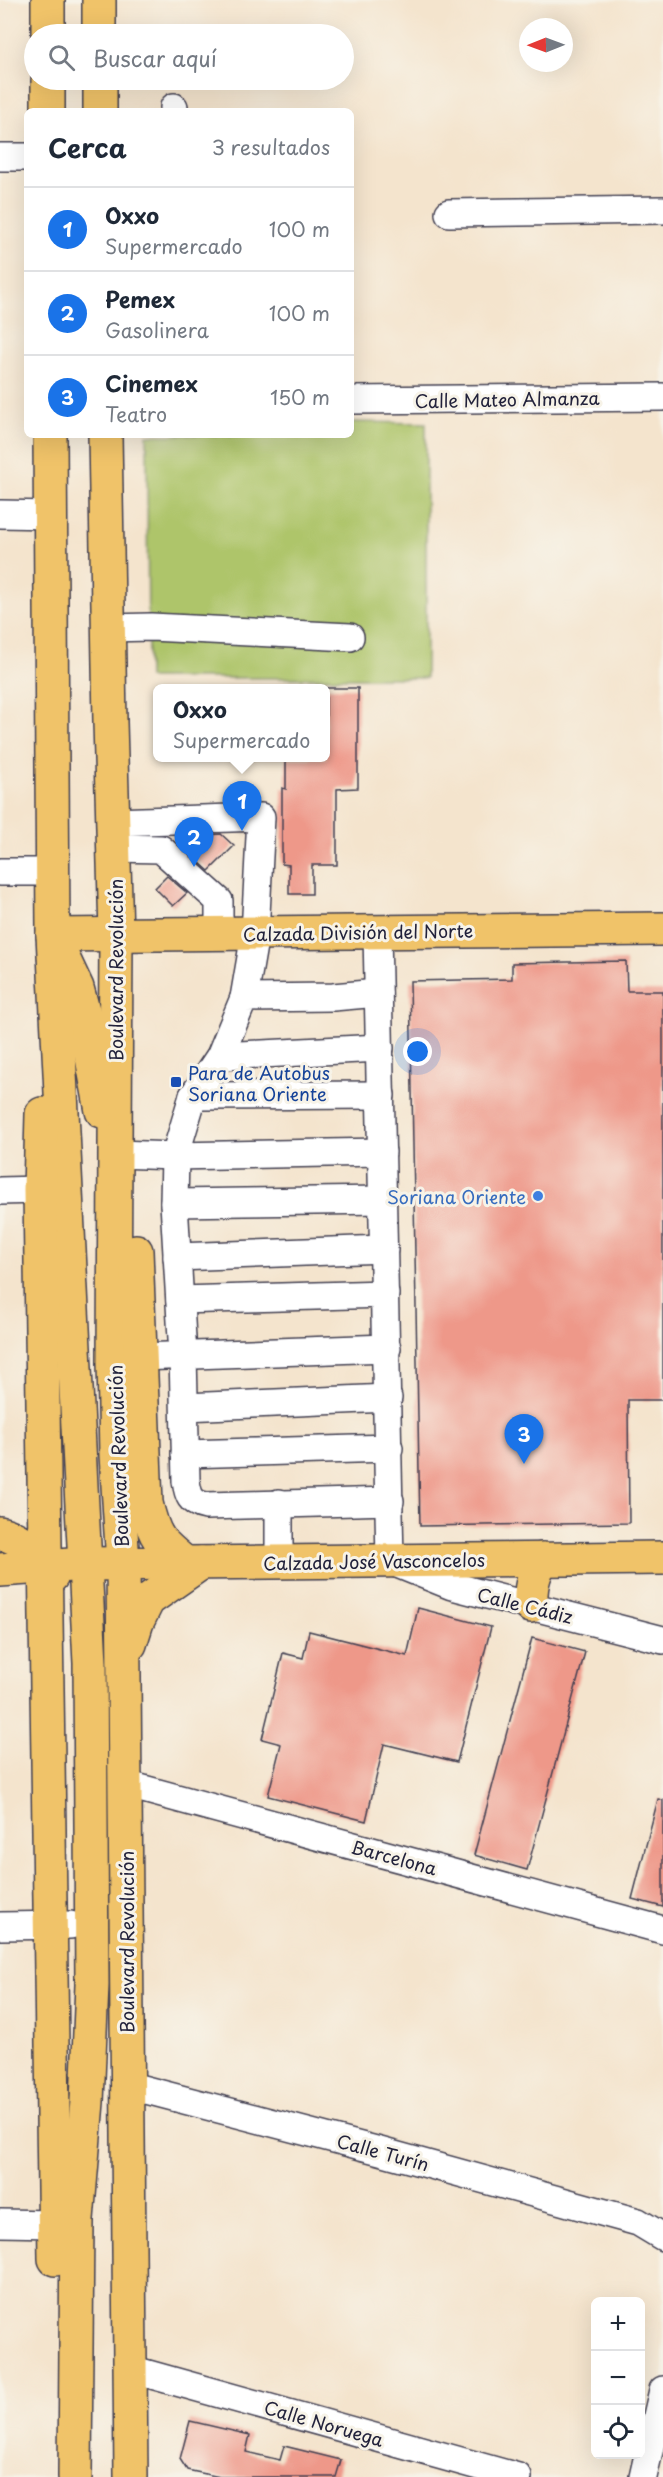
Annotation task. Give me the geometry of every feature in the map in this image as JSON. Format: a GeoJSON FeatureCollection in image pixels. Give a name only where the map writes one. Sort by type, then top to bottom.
{"type":"FeatureCollection","features":[{"type":"Feature","properties":{"kind":"main road"},"geometry":{"type":"LineString","coordinates":[[48,0],[48,24]]}},
{"type":"Feature","properties":{"kind":"main road"},"geometry":{"type":"LineString","coordinates":[[99,0],[99,24]]}},
{"type":"Feature","properties":{"kind":"main road"},"geometry":{"type":"LineString","coordinates":[[48,90],[48,108]]}},
{"type":"Feature","properties":{"kind":"main road"},"geometry":{"type":"LineString","coordinates":[[100,90],[100,108]]}},
{"type":"Feature","properties":{"kind":"main road"},"geometry":{"type":"LineString","coordinates":[[51,438],[53,935],[90,1663],[92,1985],[87,2102],[77,2219],[75,2477]]}},
{"type":"Feature","properties":{"kind":"main road","name":"Boulevard Revolución"},"geometry":{"type":"LineString","coordinates":[[105,438],[116,934],[114,1373],[116,1455],[123,1563],[131,2477]]}},
{"type":"Feature","properties":{"kind":"main road","name":"Calzada División del Norte"},"geometry":{"type":"LineString","coordinates":[[53,935],[663,929]]}},
{"type":"Feature","properties":{"kind":"main road"},"geometry":{"type":"LineString","coordinates":[[53,935],[76,988],[87,1030],[99,1099],[130,1203],[136,1251],[146,1503],[152,1526],[160,1543],[193,1563],[148,1600],[137,1622],[124,1659]]}},
{"type":"Feature","properties":{"kind":"main road"},"geometry":{"type":"LineString","coordinates":[[57,1016],[44,1090],[40,1190],[47,1567],[60,1925],[54,2224],[57,2477]]}},
{"type":"Feature","properties":{"kind":"main road"},"geometry":{"type":"LineString","coordinates":[[0,1533],[13,1536],[26,1545],[47,1567]]}},
{"type":"Feature","properties":{"kind":"main road","name":"Calzada José Vasconcelos"},"geometry":{"type":"LineString","coordinates":[[0,1570],[123,1563],[663,1558]]}},
{"type":"Feature","properties":{"kind":"main road"},"geometry":{"type":"LineString","coordinates":[[531,1606],[532,1581],[542,1559]]}},
{"type":"Feature","properties":{"kind":"main road"},"geometry":{"type":"LineString","coordinates":[[60,1925],[77,2071],[110,2157],[129,2253]]}},
{"type":"Feature","properties":{"kind":"street"},"geometry":{"type":"LineString","coordinates":[[0,157],[24,157]]}},
{"type":"Feature","properties":{"kind":"street"},"geometry":{"type":"LineString","coordinates":[[448,213],[663,210]]}},
{"type":"Feature","properties":{"kind":"street","name":"Calle Mateo Almanza"},"geometry":{"type":"LineString","coordinates":[[354,400],[663,397]]}},
{"type":"Feature","properties":{"kind":"street"},"geometry":{"type":"LineString","coordinates":[[0,514],[51,515]]}},
{"type":"Feature","properties":{"kind":"street"},"geometry":{"type":"LineString","coordinates":[[108,628],[151,627],[350,637]]}},
{"type":"Feature","properties":{"kind":"street"},"geometry":{"type":"LineString","coordinates":[[113,835],[261,818],[255,934],[244,998],[220,1056],[193,1096],[175,1156],[174,1203],[183,1355],[185,1454],[187,1490],[190,1499],[197,1504],[390,1501]]}},
{"type":"Feature","properties":{"kind":"street"},"geometry":{"type":"LineString","coordinates":[[113,835],[161,849],[219,901],[219,934]]}},
{"type":"Feature","properties":{"kind":"street"},"geometry":{"type":"LineString","coordinates":[[0,872],[52,872]]}},
{"type":"Feature","properties":{"kind":"street"},"geometry":{"type":"LineString","coordinates":[[377,932],[390,1561]]}},
{"type":"Feature","properties":{"kind":"street"},"geometry":{"type":"LineString","coordinates":[[244,998],[333,997],[378,993]]}},
{"type":"Feature","properties":{"kind":"street"},"geometry":{"type":"LineString","coordinates":[[220,1056],[380,1048]]}},
{"type":"Feature","properties":{"kind":"street"},"geometry":{"type":"LineString","coordinates":[[193,1096],[381,1095]]}},
{"type":"Feature","properties":{"kind":"street"},"geometry":{"type":"LineString","coordinates":[[116,1154],[175,1156],[382,1152]]}},
{"type":"Feature","properties":{"kind":"street"},"geometry":{"type":"LineString","coordinates":[[0,1191],[40,1190]]}},
{"type":"Feature","properties":{"kind":"street"},"geometry":{"type":"LineString","coordinates":[[174,1203],[383,1200]]}},
{"type":"Feature","properties":{"kind":"street"},"geometry":{"type":"LineString","coordinates":[[177,1257],[384,1250]]}},
{"type":"Feature","properties":{"kind":"street"},"geometry":{"type":"LineString","coordinates":[[180,1300],[386,1294]]}},
{"type":"Feature","properties":{"kind":"street"},"geometry":{"type":"LineString","coordinates":[[140,1357],[387,1348]]}},
{"type":"Feature","properties":{"kind":"street"},"geometry":{"type":"LineString","coordinates":[[185,1407],[388,1398]]}},
{"type":"Feature","properties":{"kind":"street"},"geometry":{"type":"LineString","coordinates":[[185,1454],[389,1448]]}},
{"type":"Feature","properties":{"kind":"street"},"geometry":{"type":"LineString","coordinates":[[279,1503],[279,1562]]}},
{"type":"Feature","properties":{"kind":"street","name":"Calle Cádiz"},"geometry":{"type":"LineString","coordinates":[[390,1561],[452,1586],[663,1640]]}},
{"type":"Feature","properties":{"kind":"street","name":"Barcelona"},"geometry":{"type":"LineString","coordinates":[[125,1784],[663,1930]]}},
{"type":"Feature","properties":{"kind":"street"},"geometry":{"type":"LineString","coordinates":[[0,1926],[60,1925]]}},
{"type":"Feature","properties":{"kind":"street","name":"Calle Turín"},"geometry":{"type":"LineString","coordinates":[[127,2085],[651,2221],[663,2237]]}},
{"type":"Feature","properties":{"kind":"street"},"geometry":{"type":"LineString","coordinates":[[0,2223],[54,2224]]}},
{"type":"Feature","properties":{"kind":"street","name":"Calle Noruega"},"geometry":{"type":"LineString","coordinates":[[130,2369],[518,2477]]}},
{"type":"Feature","properties":{"kind":"street"},"geometry":{"type":"LineString","coordinates":[[643,2477],[663,2390]]}},
{"type":"Feature","properties":{"kind":"green space"},"geometry":{"type":"Polygon","coordinates":[[[354,422],[426,423],[426,678],[148,678],[147,438],[354,438],[354,422]]]}},
{"type":"Feature","properties":{"kind":"building"},"geometry":{"type":"Polygon","coordinates":[[[330,688],[358,688],[358,788],[337,789],[337,865],[312,865],[312,894],[289,894],[289,865],[282,864],[282,788],[286,789],[286,762],[330,762],[330,688]]]}},
{"type":"Feature","properties":{"kind":"building"},"geometry":{"type":"Polygon","coordinates":[[[221,834],[234,846],[209,871],[190,854],[209,835],[221,834]]]}},
{"type":"Feature","properties":{"kind":"building"},"geometry":{"type":"Polygon","coordinates":[[[167,876],[187,893],[173,906],[155,888],[167,876]]]}},
{"type":"Feature","properties":{"kind":"building","name":"Soriana Oriente"},"geometry":{"type":"Polygon","coordinates":[[[626,961],[627,991],[663,991],[663,1400],[628,1400],[629,1523],[420,1526],[410,981],[512,979],[512,963],[626,961]]]}},
{"type":"Feature","properties":{"kind":"building"},"geometry":{"type":"Polygon","coordinates":[[[418,1608],[491,1627],[457,1762],[384,1744],[366,1821],[268,1796],[281,1744],[262,1739],[283,1653],[303,1658],[309,1631],[407,1656],[418,1608]]]}},
{"type":"Feature","properties":{"kind":"building"},"geometry":{"type":"Polygon","coordinates":[[[532,1638],[585,1652],[527,1870],[474,1855],[532,1638]]]}},
{"type":"Feature","properties":{"kind":"building"},"geometry":{"type":"Polygon","coordinates":[[[658,1799],[663,1800],[663,1907],[632,1899],[658,1799]]]}},
{"type":"Feature","properties":{"kind":"building"},"geometry":{"type":"Polygon","coordinates":[[[190,2421],[250,2435],[246,2452],[280,2460],[284,2446],[341,2460],[336,2477],[220,2477],[187,2470],[180,2459],[190,2421]]]}},
{"type":"Feature","properties":{"kind":"place","name":"Oxxo"},"geometry":{"type":"Point","coordinates":[242,831]}},
{"type":"Feature","properties":{"kind":"place","name":"Pemex"},"geometry":{"type":"Point","coordinates":[194,867]}},
{"type":"Feature","properties":{"kind":"place","name":"Para de Autobus Soriana Oriente"},"geometry":{"type":"Point","coordinates":[176,1082]}},
{"type":"Feature","properties":{"kind":"place","name":"Soriana Oriente"},"geometry":{"type":"Point","coordinates":[538,1196]}},
{"type":"Feature","properties":{"kind":"place","name":"Cinemex"},"geometry":{"type":"Point","coordinates":[524,1464]}}]}
